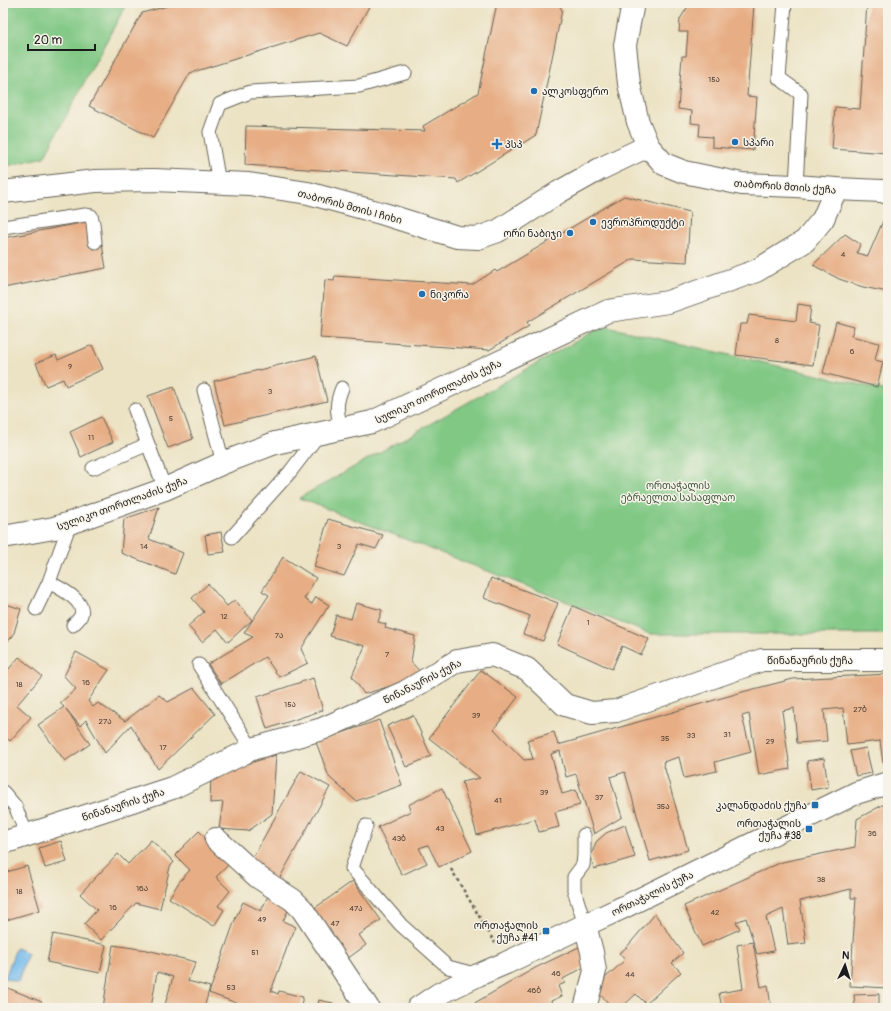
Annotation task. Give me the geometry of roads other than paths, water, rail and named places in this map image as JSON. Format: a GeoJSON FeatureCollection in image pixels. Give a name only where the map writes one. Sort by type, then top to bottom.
{"type":"FeatureCollection","features":[{"type":"Feature","properties":{"kind":"street","name":"თაბორის მთის ქუჩა"},"geometry":{"type":"LineString","coordinates":[[633,3],[625,45],[629,84],[638,122],[648,146],[664,164],[684,172],[742,184],[882,191],[888,193]]}},
{"type":"Feature","properties":{"kind":"street","name":"თაბორის მთის I ჩიხი"},"geometry":{"type":"LineString","coordinates":[[3,192],[95,181],[154,180],[249,184],[308,193],[384,214],[457,237],[478,238],[498,231],[559,192],[600,169],[648,146]]}},
{"type":"Feature","properties":{"kind":"street","name":"სულიკო თორთლაძის ქუჩა"},"geometry":{"type":"LineString","coordinates":[[3,537],[54,528],[70,523],[165,489],[223,464],[276,444],[372,422],[608,311],[668,302],[756,271],[805,241],[823,219],[836,189]]}},
{"type":"Feature","properties":{"kind":"street","name":"წინანაურის ქუჩა"},"geometry":{"type":"LineString","coordinates":[[3,843],[172,788],[252,749],[322,729],[405,692],[457,661],[492,655],[527,669],[565,705],[592,713],[616,711],[762,660],[888,660]]}},
{"type":"Feature","properties":{"kind":"street","name":"ორთაჭალის ქუჩა"},"geometry":{"type":"LineString","coordinates":[[418,1008],[439,994],[478,975],[506,964],[856,793],[888,784]]}},
{"type":"Feature","properties":{"kind":"street"},"geometry":{"type":"LineString","coordinates":[[216,840],[258,877],[293,900],[302,909],[368,1008]]}},
{"type":"Feature","properties":{"kind":"street"},"geometry":{"type":"LineString","coordinates":[[585,925],[592,952],[595,972],[585,1008]]}},
{"type":"Feature","properties":{"kind":"lane"},"geometry":{"type":"LineString","coordinates":[[785,3],[780,78],[802,94],[796,186]]}},
{"type":"Feature","properties":{"kind":"lane"},"geometry":{"type":"LineString","coordinates":[[218,183],[210,132],[220,104],[250,92],[359,86],[405,73]]}},
{"type":"Feature","properties":{"kind":"lane"},"geometry":{"type":"LineString","coordinates":[[3,228],[85,215],[91,216],[95,242]]}},
{"type":"Feature","properties":{"kind":"lane"},"geometry":{"type":"LineString","coordinates":[[341,429],[336,408],[342,388]]}},
{"type":"Feature","properties":{"kind":"lane"},"geometry":{"type":"LineString","coordinates":[[204,390],[223,464]]}},
{"type":"Feature","properties":{"kind":"lane"},"geometry":{"type":"LineString","coordinates":[[135,410],[165,489]]}},
{"type":"Feature","properties":{"kind":"lane"},"geometry":{"type":"LineString","coordinates":[[232,536],[290,472],[319,434]]}},
{"type":"Feature","properties":{"kind":"lane"},"geometry":{"type":"LineString","coordinates":[[93,468],[148,444]]}},
{"type":"Feature","properties":{"kind":"lane"},"geometry":{"type":"LineString","coordinates":[[36,609],[49,582],[70,523]]}},
{"type":"Feature","properties":{"kind":"lane"},"geometry":{"type":"LineString","coordinates":[[49,582],[79,602],[82,609],[81,616],[73,625]]}},
{"type":"Feature","properties":{"kind":"lane"},"geometry":{"type":"LineString","coordinates":[[200,664],[252,749]]}},
{"type":"Feature","properties":{"kind":"lane"},"geometry":{"type":"LineString","coordinates":[[3,792],[15,806],[27,835]]}},
{"type":"Feature","properties":{"kind":"lane"},"geometry":{"type":"LineString","coordinates":[[366,826],[352,868],[401,925],[448,967],[478,975]]}},
{"type":"Feature","properties":{"kind":"lane"},"geometry":{"type":"LineString","coordinates":[[584,835],[583,865],[574,877],[574,890],[585,925]]}},
{"type":"Feature","properties":{"kind":"water"},"geometry":{"type":"Polygon","coordinates":[[[16,948],[28,953],[18,982],[5,978],[16,948]]]}},
{"type":"Feature","properties":{"kind":"place","name":"ალკოსფერო"},"geometry":{"type":"Point","coordinates":[534,91]}},
{"type":"Feature","properties":{"kind":"place","name":"სპარი"},"geometry":{"type":"Point","coordinates":[735,142]}},
{"type":"Feature","properties":{"kind":"place","name":"პსპ"},"geometry":{"type":"Point","coordinates":[497,144]}},
{"type":"Feature","properties":{"kind":"place","name":"ევროპროდუქტი"},"geometry":{"type":"Point","coordinates":[593,222]}},
{"type":"Feature","properties":{"kind":"place","name":"ორი ნაბიჯი"},"geometry":{"type":"Point","coordinates":[570,233]}},
{"type":"Feature","properties":{"kind":"place","name":"ნიკორა"},"geometry":{"type":"Point","coordinates":[422,294]}},
{"type":"Feature","properties":{"kind":"place","name":"კალანდაძის ქუჩა"},"geometry":{"type":"Point","coordinates":[815,805]}},
{"type":"Feature","properties":{"kind":"place","name":"ორთაჭალის ქუჩა #38"},"geometry":{"type":"Point","coordinates":[809,829]}},
{"type":"Feature","properties":{"kind":"place","name":"ორთაჭალის ქუჩა #41"},"geometry":{"type":"Point","coordinates":[546,931]}},
{"type":"Feature","properties":{"kind":"park label","name":"ორთაჭალის ებრაელთა სასაფლაო"},"geometry":{"type":"Point","coordinates":[678,490]}}]}
